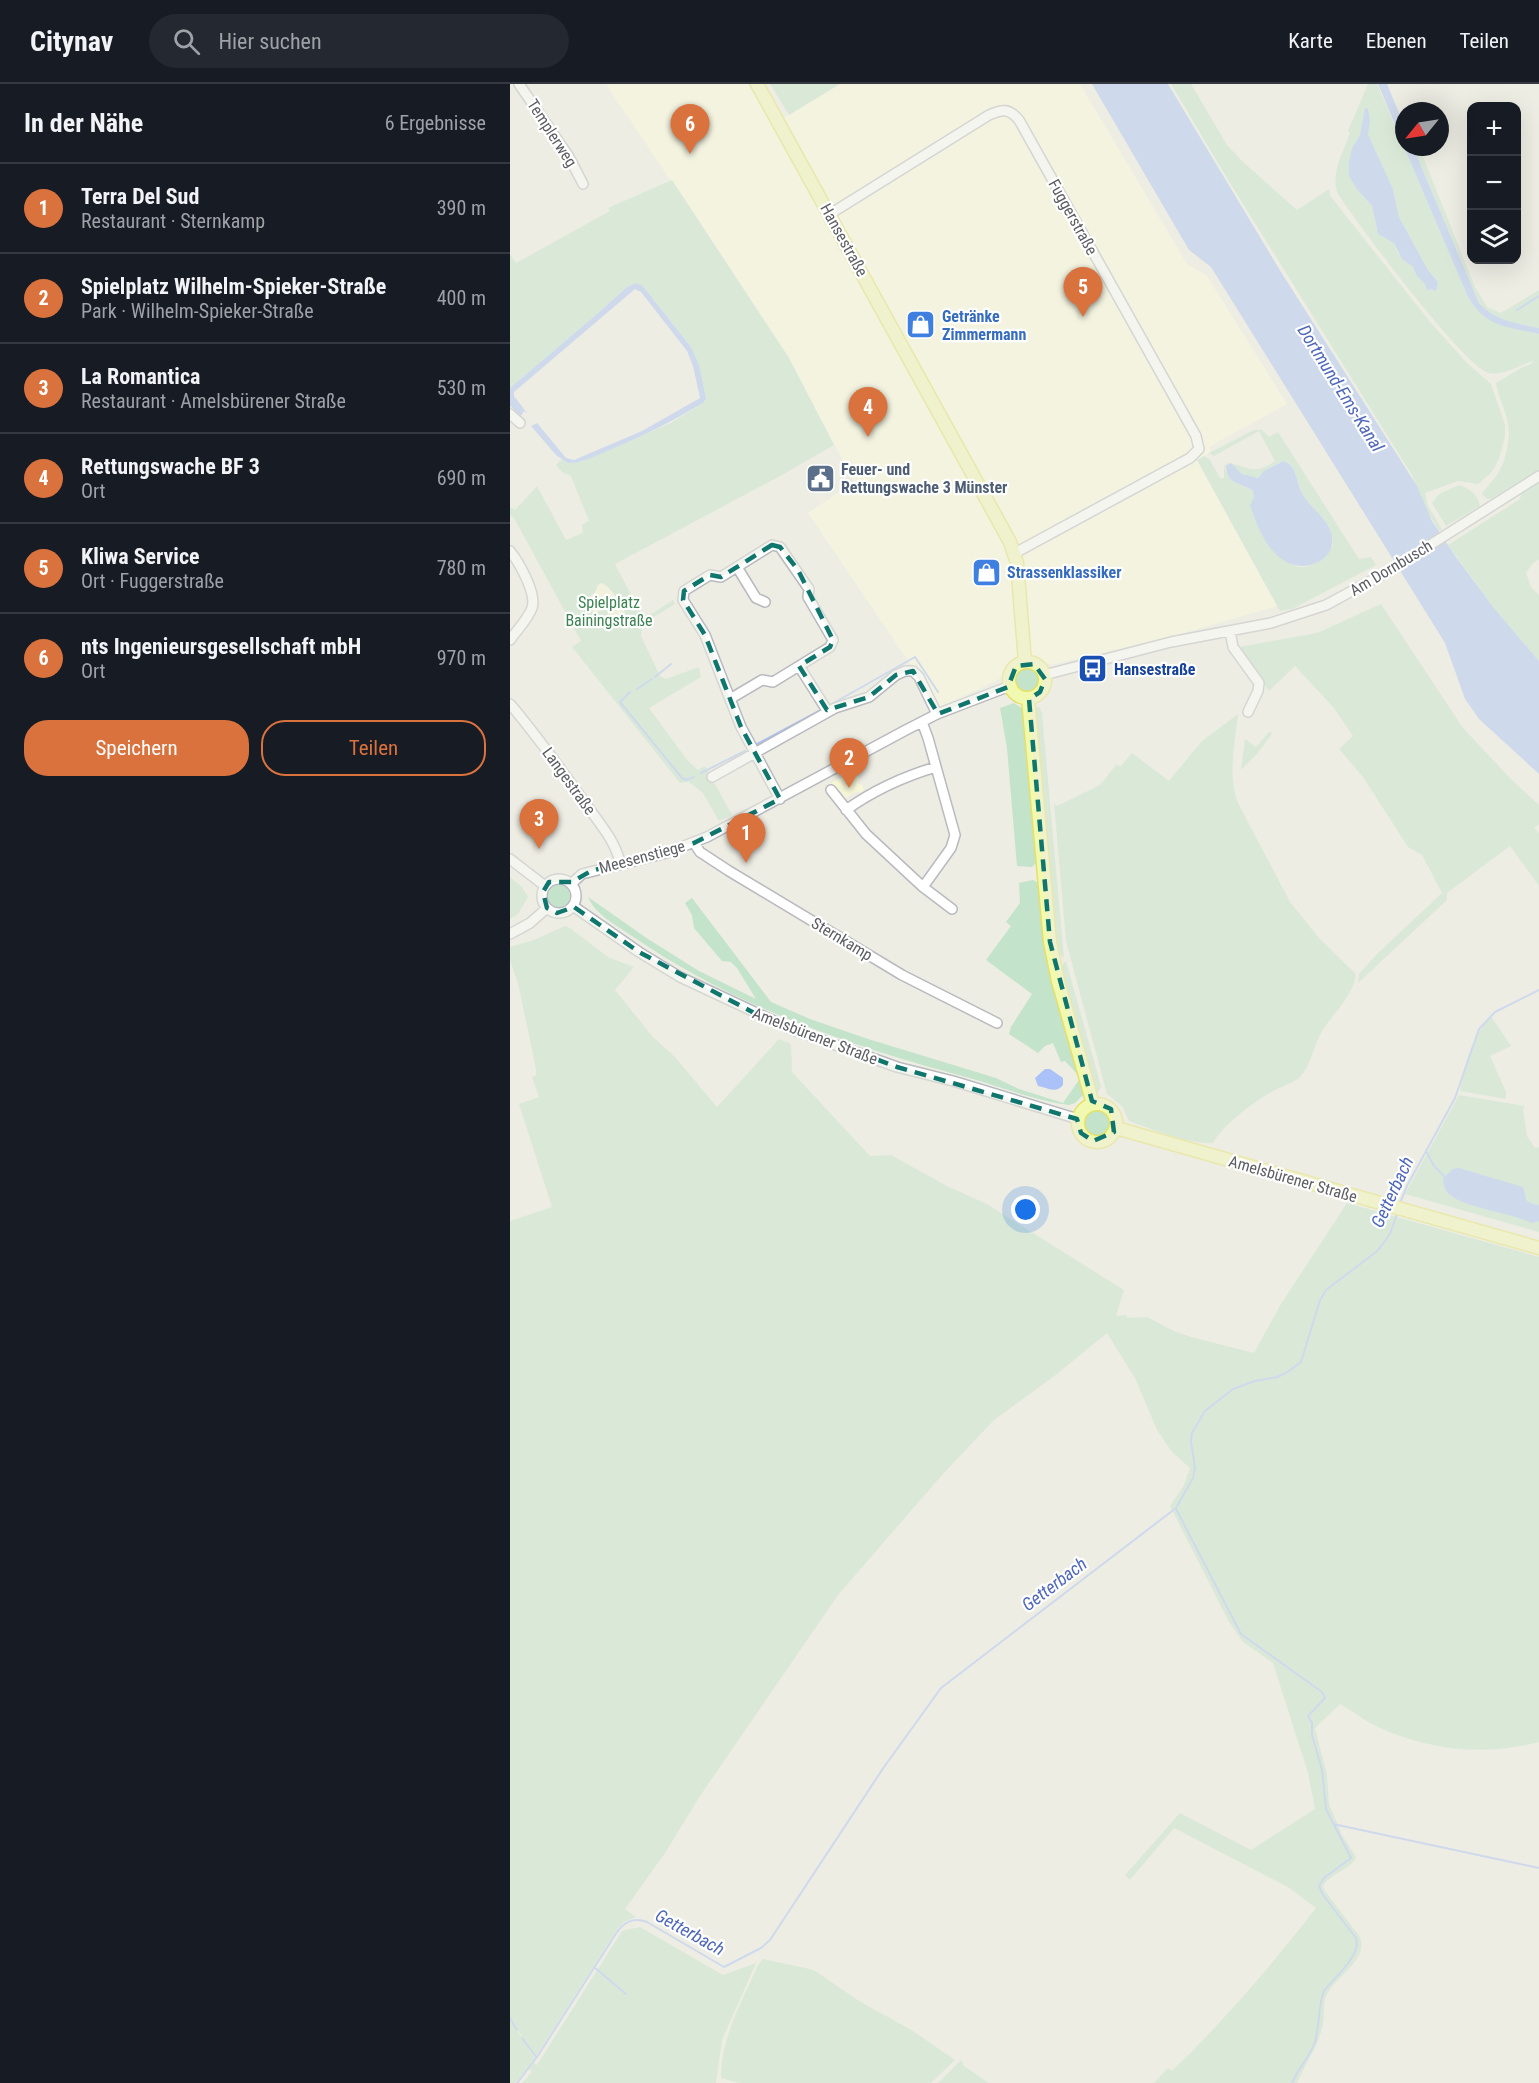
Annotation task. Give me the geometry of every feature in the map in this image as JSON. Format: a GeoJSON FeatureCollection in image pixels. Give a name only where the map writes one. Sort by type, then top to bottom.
{"type":"FeatureCollection","features":[{"type":"Feature","properties":{"kind":"main road","name":"Hansestraße"},"geometry":{"type":"LineString","coordinates":[[757,84],[1015,553],[1025,662]]}},
{"type":"Feature","properties":{"kind":"main road"},"geometry":{"type":"LineString","coordinates":[[1025,662],[1038,667],[1044,675],[1043,688],[1037,695],[1028,698],[1018,696],[1010,686],[1012,670],[1020,663],[1025,662]]}},
{"type":"Feature","properties":{"kind":"main road"},"geometry":{"type":"LineString","coordinates":[[1028,698],[1050,942],[1058,981],[1093,1104]]}},
{"type":"Feature","properties":{"kind":"main road"},"geometry":{"type":"LineString","coordinates":[[1093,1104],[1112,1109],[1115,1115],[1116,1128],[1107,1139],[1093,1141],[1081,1133],[1078,1119],[1084,1109],[1093,1104]]}},
{"type":"Feature","properties":{"kind":"main road","name":"Amelsbürener Straße"},"geometry":{"type":"LineString","coordinates":[[1116,1128],[1539,1248]]}},
{"type":"Feature","properties":{"kind":"street","name":"Templerweg"},"geometry":{"type":"LineString","coordinates":[[519,84],[569,157],[583,184]]}},
{"type":"Feature","properties":{"kind":"street","name":"Fuggerstraße"},"geometry":{"type":"LineString","coordinates":[[830,214],[989,115],[1002,109],[1009,111],[1018,120],[1196,436],[1199,449],[1190,458],[1015,553]]}},
{"type":"Feature","properties":{"kind":"street"},"geometry":{"type":"LineString","coordinates":[[510,414],[520,423]]}},
{"type":"Feature","properties":{"kind":"street","name":"Am Dornbusch"},"geometry":{"type":"LineString","coordinates":[[1044,675],[1171,642],[1288,618],[1326,605],[1389,571],[1539,476]]}},
{"type":"Feature","properties":{"kind":"street"},"geometry":{"type":"LineString","coordinates":[[730,699],[762,680],[772,682],[830,647],[833,640],[808,597],[809,589],[780,547],[772,545],[721,577],[710,575],[684,591],[683,600],[705,635],[730,699],[754,754],[780,799]]}},
{"type":"Feature","properties":{"kind":"street"},"geometry":{"type":"LineString","coordinates":[[510,551],[529,586],[533,602],[529,613],[510,640]]}},
{"type":"Feature","properties":{"kind":"street"},"geometry":{"type":"LineString","coordinates":[[737,567],[756,598],[765,602]]}},
{"type":"Feature","properties":{"kind":"street"},"geometry":{"type":"LineString","coordinates":[[1230,631],[1233,647],[1259,683],[1258,691],[1248,712]]}},
{"type":"Feature","properties":{"kind":"street"},"geometry":{"type":"LineString","coordinates":[[799,666],[828,712]]}},
{"type":"Feature","properties":{"kind":"street"},"geometry":{"type":"LineString","coordinates":[[712,777],[828,712],[869,697],[896,675],[905,671],[913,671],[919,677],[937,714]]}},
{"type":"Feature","properties":{"kind":"street","name":"Meesenstiege"},"geometry":{"type":"LineString","coordinates":[[571,884],[582,874],[666,853],[694,843],[731,826],[937,714],[1010,686]]}},
{"type":"Feature","properties":{"kind":"street","name":"Langestraße"},"geometry":{"type":"LineString","coordinates":[[510,704],[542,743],[599,822],[614,845],[620,863]]}},
{"type":"Feature","properties":{"kind":"street"},"geometry":{"type":"LineString","coordinates":[[922,722],[953,829],[954,842],[923,887]]}},
{"type":"Feature","properties":{"kind":"street"},"geometry":{"type":"LineString","coordinates":[[846,810],[889,784],[936,768]]}},
{"type":"Feature","properties":{"kind":"street"},"geometry":{"type":"LineString","coordinates":[[831,790],[880,848],[923,887],[952,909]]}},
{"type":"Feature","properties":{"kind":"street","name":"Sternkamp"},"geometry":{"type":"LineString","coordinates":[[694,843],[700,852],[729,871],[902,975],[997,1023]]}},
{"type":"Feature","properties":{"kind":"street"},"geometry":{"type":"LineString","coordinates":[[510,859],[545,886]]}},
{"type":"Feature","properties":{"kind":"street"},"geometry":{"type":"LineString","coordinates":[[555,879],[571,884],[576,895],[573,906],[557,913],[547,908],[542,898],[545,886],[555,879]]}},
{"type":"Feature","properties":{"kind":"street","name":"Amelsbürener Straße"},"geometry":{"type":"LineString","coordinates":[[573,906],[639,952],[680,977],[791,1029],[897,1067],[1078,1119]]}},
{"type":"Feature","properties":{"kind":"street"},"geometry":{"type":"LineString","coordinates":[[510,934],[530,923],[547,908]]}},
{"type":"Feature","properties":{"kind":"highlighted area"},"geometry":{"type":"Polygon","coordinates":[[[772,545],[780,547],[798,570],[833,640],[830,647],[799,666],[827,710],[869,697],[896,675],[913,671],[938,714],[1008,687],[1016,666],[1034,664],[1045,679],[1040,692],[1029,699],[1050,942],[1092,1101],[1111,1109],[1114,1132],[1093,1141],[1081,1133],[1077,1119],[897,1067],[756,1014],[639,952],[574,907],[557,913],[547,908],[543,892],[549,882],[572,882],[591,871],[694,843],[780,799],[741,727],[705,635],[683,600],[684,591],[700,581],[710,575],[721,577],[772,545]]]}},
{"type":"Feature","properties":{"kind":"shaded area"},"geometry":{"type":"Polygon","coordinates":[[[606,84],[748,84],[772,125],[840,84],[1080,84],[1187,264],[1207,276],[1287,404],[1209,447],[1211,452],[1197,460],[1277,606],[1170,637],[1051,665],[1032,656],[1019,657],[1011,661],[1002,677],[996,681],[935,709],[919,677],[808,513],[854,482],[789,358],[606,84]]]}},
{"type":"Feature","properties":{"kind":"green space"},"geometry":{"type":"Polygon","coordinates":[[[770,84],[840,84],[789,115],[770,84]]]}},
{"type":"Feature","properties":{"kind":"green space"},"geometry":{"type":"Polygon","coordinates":[[[1171,84],[1191,84],[1227,145],[1297,210],[1329,189],[1330,195],[1342,211],[1431,323],[1467,363],[1491,384],[1505,425],[1505,436],[1499,459],[1492,472],[1478,484],[1458,481],[1425,493],[1428,506],[1442,529],[1439,531],[1426,509],[1412,475],[1171,84]]]}},
{"type":"Feature","properties":{"kind":"green space"},"geometry":{"type":"Polygon","coordinates":[[[1368,84],[1377,84],[1395,126],[1395,156],[1408,156],[1467,295],[1474,306],[1497,324],[1539,334],[1539,559],[1526,573],[1531,587],[1539,595],[1539,661],[1494,608],[1448,545],[1520,499],[1525,478],[1491,499],[1487,499],[1482,494],[1498,473],[1508,445],[1508,424],[1496,383],[1533,361],[1506,372],[1489,373],[1476,365],[1457,346],[1411,292],[1338,194],[1336,171],[1350,133],[1348,131],[1368,84]],[[1368,109],[1358,141],[1352,149],[1356,188],[1372,206],[1377,230],[1394,243],[1398,253],[1413,267],[1427,291],[1438,282],[1428,270],[1399,217],[1393,189],[1368,134],[1368,109]]]}},
{"type":"Feature","properties":{"kind":"green space"},"geometry":{"type":"Polygon","coordinates":[[[1417,156],[1423,156],[1475,287],[1487,307],[1501,313],[1539,290],[1539,328],[1499,318],[1479,303],[1417,156]]]}},
{"type":"Feature","properties":{"kind":"green space","name":"Spielplatz Bainingstraße"},"geometry":{"type":"Polygon","coordinates":[[[672,180],[789,358],[834,445],[615,564],[643,617],[673,600],[675,604],[642,622],[641,636],[660,676],[666,679],[699,667],[701,677],[649,708],[688,761],[698,770],[705,766],[732,815],[719,821],[703,793],[689,782],[680,783],[572,647],[581,641],[514,518],[510,515],[510,507],[515,510],[537,486],[566,540],[583,533],[582,525],[589,521],[571,476],[562,472],[556,465],[562,459],[568,463],[583,461],[671,423],[703,403],[691,347],[642,285],[636,283],[627,287],[510,388],[510,255],[516,263],[610,211],[608,208],[672,180]]]}},
{"type":"Feature","properties":{"kind":"green space"},"geometry":{"type":"Polygon","coordinates":[[[1254,430],[1262,430],[1269,437],[1278,432],[1359,559],[1371,557],[1376,565],[1292,609],[1280,611],[1197,460],[1204,456],[1210,460],[1220,478],[1224,478],[1224,466],[1229,463],[1256,469],[1275,461],[1259,431],[1214,456],[1209,453],[1254,430]],[[1283,461],[1277,464],[1261,477],[1241,473],[1233,465],[1225,467],[1232,480],[1253,491],[1274,550],[1291,564],[1306,567],[1317,561],[1333,546],[1332,536],[1326,522],[1302,493],[1294,470],[1283,461]]]}},
{"type":"Feature","properties":{"kind":"green space"},"geometry":{"type":"Polygon","coordinates":[[[1459,485],[1472,492],[1480,506],[1446,526],[1432,503],[1439,494],[1459,485]]]}},
{"type":"Feature","properties":{"kind":"green space"},"geometry":{"type":"Polygon","coordinates":[[[1381,604],[1463,728],[1539,805],[1539,824],[1534,828],[1539,833],[1539,886],[1510,846],[1447,893],[1447,900],[1358,983],[1359,974],[1377,954],[1442,893],[1422,855],[1408,847],[1363,777],[1339,749],[1353,736],[1334,708],[1295,666],[1269,691],[1239,647],[1317,633],[1381,604]]]}},
{"type":"Feature","properties":{"kind":"green space"},"geometry":{"type":"Polygon","coordinates":[[[1027,668],[1035,672],[1039,680],[1035,688],[1027,692],[1019,688],[1015,680],[1019,672],[1027,668]]]}},
{"type":"Feature","properties":{"kind":"green space"},"geometry":{"type":"Polygon","coordinates":[[[1014,703],[1023,709],[1025,717],[1038,861],[1032,867],[1017,866],[1007,748],[1000,708],[1014,703]]]}},
{"type":"Feature","properties":{"kind":"green space"},"geometry":{"type":"Polygon","coordinates":[[[1035,707],[1040,708],[1042,713],[1064,958],[1057,953],[1035,707]]]}},
{"type":"Feature","properties":{"kind":"green space"},"geometry":{"type":"Polygon","coordinates":[[[1238,714],[1233,769],[1237,801],[1290,902],[1319,938],[1355,973],[1355,979],[1339,1009],[1321,1033],[1304,1073],[1290,1084],[1271,1092],[1247,1109],[1224,1128],[1213,1143],[1203,1143],[1171,1136],[1129,1121],[1122,1106],[1107,1094],[1066,941],[1054,804],[1057,806],[1100,785],[1116,765],[1121,766],[1132,753],[1169,781],[1202,741],[1238,714]]]}},
{"type":"Feature","properties":{"kind":"green space"},"geometry":{"type":"Polygon","coordinates":[[[1270,731],[1272,734],[1241,770],[1245,739],[1256,747],[1270,731]]]}},
{"type":"Feature","properties":{"kind":"green space"},"geometry":{"type":"Polygon","coordinates":[[[510,877],[522,887],[528,897],[518,914],[510,919],[510,877]]]}},
{"type":"Feature","properties":{"kind":"green space"},"geometry":{"type":"Polygon","coordinates":[[[1033,880],[1040,884],[1084,1094],[1075,1103],[1069,1105],[1033,1097],[884,1053],[796,1022],[754,1004],[671,961],[613,924],[596,909],[588,897],[699,971],[756,999],[737,968],[731,962],[722,961],[694,928],[692,915],[685,903],[692,898],[771,1002],[810,1019],[996,1078],[1019,1089],[1063,1103],[1079,1080],[1078,1075],[1065,1061],[1061,1062],[1053,1043],[1045,1046],[1038,1053],[1009,1034],[1032,994],[986,960],[1011,926],[1006,922],[1020,903],[1019,883],[1033,880]]]}},
{"type":"Feature","properties":{"kind":"green space"},"geometry":{"type":"Polygon","coordinates":[[[559,885],[567,888],[570,896],[567,904],[559,907],[551,904],[548,896],[551,888],[559,885]]]}},
{"type":"Feature","properties":{"kind":"green space"},"geometry":{"type":"Polygon","coordinates":[[[565,926],[608,957],[634,967],[615,990],[653,1037],[675,1057],[717,1107],[779,1039],[791,1044],[792,1072],[870,1156],[891,1155],[947,1186],[987,1204],[1124,1290],[1116,1316],[1147,1317],[1191,1337],[1254,1353],[1281,1304],[1347,1203],[1539,1257],[1539,1742],[1518,1747],[1475,1750],[1433,1745],[1392,1733],[1372,1724],[1340,1704],[1315,1728],[1327,1775],[1329,1804],[1342,1835],[1356,1857],[1351,1865],[1323,1886],[1360,1937],[1361,1945],[1356,1960],[1327,1995],[1319,2039],[1297,2083],[1154,2083],[1168,2068],[1172,2071],[1229,2013],[1316,1908],[1288,1887],[1174,1828],[1130,1880],[1125,1875],[1180,1813],[1251,1850],[1315,1809],[1308,1773],[1273,1663],[1243,1642],[1229,1622],[1170,1506],[1184,1485],[1190,1468],[1172,1452],[1157,1430],[1135,1378],[1107,1333],[1057,1374],[994,1420],[942,1475],[838,1595],[625,1909],[636,1917],[624,1922],[618,1928],[536,2056],[533,2054],[510,2017],[510,1221],[552,1207],[519,1104],[539,1097],[532,1077],[536,1075],[536,1069],[518,983],[510,960],[510,947],[534,940],[565,926]]]}},
{"type":"Feature","properties":{"kind":"green space"},"geometry":{"type":"Polygon","coordinates":[[[1066,961],[1101,1086],[1096,1092],[1060,967],[1066,961]]]}},
{"type":"Feature","properties":{"kind":"green space"},"geometry":{"type":"Polygon","coordinates":[[[1491,1016],[1511,1046],[1490,1056],[1506,1092],[1506,1099],[1460,1091],[1470,1051],[1479,1032],[1491,1016]]]}},
{"type":"Feature","properties":{"kind":"green space"},"geometry":{"type":"Polygon","coordinates":[[[1459,1095],[1525,1106],[1523,1110],[1527,1136],[1535,1148],[1539,1147],[1539,1232],[1405,1194],[1459,1095]]]}},
{"type":"Feature","properties":{"kind":"green space"},"geometry":{"type":"Polygon","coordinates":[[[1098,1109],[1108,1113],[1112,1123],[1108,1133],[1098,1137],[1088,1133],[1084,1123],[1088,1113],[1098,1109]]]}},
{"type":"Feature","properties":{"kind":"green space"},"geometry":{"type":"Polygon","coordinates":[[[640,1927],[723,1975],[756,1963],[722,2040],[716,2083],[522,2083],[532,2072],[529,2069],[534,2063],[537,2065],[622,1931],[640,1927]]]}},
{"type":"Feature","properties":{"kind":"green space"},"geometry":{"type":"Polygon","coordinates":[[[763,1959],[814,1970],[859,2001],[913,2031],[955,2060],[931,2083],[739,2083],[721,2078],[728,2034],[758,1965],[763,1959]]]}},
{"type":"Feature","properties":{"kind":"green space"},"geometry":{"type":"Polygon","coordinates":[[[510,2019],[535,2059],[515,2083],[510,2083],[510,2019]]]}},
{"type":"Feature","properties":{"kind":"green space"},"geometry":{"type":"Polygon","coordinates":[[[961,2060],[964,2066],[989,2083],[938,2083],[961,2060]]]}},
{"type":"Feature","properties":{"kind":"sand"},"geometry":{"type":"Polygon","coordinates":[[[602,583],[622,605],[625,613],[622,617],[609,616],[605,607],[597,613],[589,609],[586,600],[602,583]]]}},
{"type":"Feature","properties":{"kind":"sand"},"geometry":{"type":"Polygon","coordinates":[[[855,771],[859,779],[857,783],[862,785],[864,790],[845,798],[839,790],[836,791],[831,783],[842,777],[846,784],[849,782],[847,776],[855,771]]]}},
{"type":"Feature","properties":{"kind":"water","name":"Dortmund-Ems-Kanal"},"geometry":{"type":"Polygon","coordinates":[[[1092,84],[1168,84],[1281,272],[1417,486],[1432,521],[1494,608],[1539,661],[1539,774],[1479,719],[1465,699],[1445,643],[1211,267],[1189,250],[1092,84]]]}},
{"type":"Feature","properties":{"kind":"water"},"geometry":{"type":"Polygon","coordinates":[[[1378,84],[1387,84],[1395,103],[1395,125],[1378,84]]]}},
{"type":"Feature","properties":{"kind":"water"},"geometry":{"type":"Polygon","coordinates":[[[1365,108],[1368,109],[1370,121],[1368,134],[1393,189],[1399,217],[1428,270],[1438,282],[1436,291],[1430,289],[1427,291],[1413,267],[1402,259],[1394,243],[1378,234],[1372,206],[1349,176],[1352,148],[1360,135],[1365,108]]]}},
{"type":"Feature","properties":{"kind":"water"},"geometry":{"type":"Polygon","coordinates":[[[1408,156],[1417,156],[1479,303],[1499,318],[1539,328],[1539,334],[1506,327],[1489,320],[1481,314],[1467,295],[1408,156]]]}},
{"type":"Feature","properties":{"kind":"water"},"geometry":{"type":"Polygon","coordinates":[[[636,283],[642,285],[691,347],[699,365],[706,399],[680,416],[635,439],[580,462],[568,463],[556,455],[531,426],[537,423],[566,458],[574,460],[642,431],[700,398],[687,351],[641,292],[635,289],[514,392],[514,396],[527,413],[524,411],[521,416],[510,406],[510,388],[627,287],[636,283]]]}},
{"type":"Feature","properties":{"kind":"water"},"geometry":{"type":"Polygon","coordinates":[[[1283,461],[1291,466],[1303,495],[1326,522],[1331,532],[1330,550],[1325,557],[1310,565],[1291,564],[1277,555],[1267,543],[1250,505],[1254,497],[1253,491],[1232,480],[1226,466],[1231,463],[1242,474],[1258,478],[1264,471],[1283,461]]]}},
{"type":"Feature","properties":{"kind":"water"},"geometry":{"type":"Polygon","coordinates":[[[1045,1069],[1050,1069],[1063,1078],[1063,1085],[1060,1088],[1052,1090],[1038,1086],[1035,1078],[1045,1069]]]}},
{"type":"Feature","properties":{"kind":"water"},"geometry":{"type":"Polygon","coordinates":[[[1459,1168],[1523,1187],[1528,1201],[1539,1205],[1539,1221],[1532,1223],[1457,1200],[1447,1192],[1443,1178],[1453,1169],[1459,1168]]]}},
{"type":"Feature","properties":{"kind":"waterway"},"geometry":{"type":"LineString","coordinates":[[1517,310],[1539,296]]}},
{"type":"Feature","properties":{"kind":"waterway"},"geometry":{"type":"LineString","coordinates":[[830,705],[915,657],[938,692]]}},
{"type":"Feature","properties":{"kind":"waterway"},"geometry":{"type":"LineString","coordinates":[[655,677],[671,664]]}},
{"type":"Feature","properties":{"kind":"waterway"},"geometry":{"type":"LineString","coordinates":[[637,689],[652,679]]}},
{"type":"Feature","properties":{"kind":"waterway"},"geometry":{"type":"LineString","coordinates":[[630,692],[620,702],[682,778],[686,780],[694,777]]}},
{"type":"Feature","properties":{"kind":"waterway"},"geometry":{"type":"LineString","coordinates":[[757,744],[821,710]]}},
{"type":"Feature","properties":{"kind":"waterway"},"geometry":{"type":"LineString","coordinates":[[701,773],[745,751]]}},
{"type":"Feature","properties":{"kind":"waterway","name":"Getterbach"},"geometry":{"type":"LineString","coordinates":[[1400,1203],[1455,1098],[1479,1029],[1495,1012],[1539,990]]}},
{"type":"Feature","properties":{"kind":"waterway"},"geometry":{"type":"LineString","coordinates":[[1426,1151],[1434,1166],[1445,1177]]}},
{"type":"Feature","properties":{"kind":"waterway","name":"Getterbach"},"geometry":{"type":"LineString","coordinates":[[517,2083],[537,2057],[623,1925],[634,1920],[647,1922],[724,1967],[761,1948],[770,1940],[884,1767],[941,1688],[1176,1508],[1193,1478],[1195,1468],[1192,1433],[1205,1411],[1233,1389],[1255,1381],[1277,1377],[1301,1362],[1320,1300],[1326,1290],[1376,1252],[1390,1234],[1398,1211]]}},
{"type":"Feature","properties":{"kind":"waterway"},"geometry":{"type":"LineString","coordinates":[[1176,1509],[1241,1634],[1322,1692],[1325,1698],[1308,1716],[1312,1723],[1312,1735],[1322,1770],[1326,1809],[1351,1858],[1324,1878],[1319,1886],[1323,1895],[1356,1938],[1357,1945],[1351,1959],[1324,1991],[1315,2042],[1292,2083]]}},
{"type":"Feature","properties":{"kind":"waterway"},"geometry":{"type":"LineString","coordinates":[[1333,1824],[1539,1868]]}},
{"type":"Feature","properties":{"kind":"waterway"},"geometry":{"type":"LineString","coordinates":[[594,1967],[626,1994]]}},
{"type":"Feature","properties":{"kind":"waterway"},"geometry":{"type":"LineString","coordinates":[[510,2018],[517,2030]]}},
{"type":"Feature","properties":{"kind":"waterway"},"geometry":{"type":"LineString","coordinates":[[522,2038],[536,2057]]}},
{"type":"Feature","properties":{"kind":"place","name":"nts Ingenieursgesellschaft mbH"},"geometry":{"type":"Point","coordinates":[690,154]}},
{"type":"Feature","properties":{"kind":"place","name":"Kliwa Service"},"geometry":{"type":"Point","coordinates":[1083,317]}},
{"type":"Feature","properties":{"kind":"place","name":"Getränke Zimmermann"},"geometry":{"type":"Point","coordinates":[921,325]}},
{"type":"Feature","properties":{"kind":"place","name":"Rettungswache BF 3"},"geometry":{"type":"Point","coordinates":[868,437]}},
{"type":"Feature","properties":{"kind":"place","name":"Feuer- und Rettungswache 3 Münster"},"geometry":{"type":"Point","coordinates":[820,478]}},
{"type":"Feature","properties":{"kind":"place","name":"Strassenklassiker"},"geometry":{"type":"Point","coordinates":[986,572]}},
{"type":"Feature","properties":{"kind":"place","name":"Hansestraße"},"geometry":{"type":"Point","coordinates":[1093,669]}},
{"type":"Feature","properties":{"kind":"place","name":"Spielplatz Wilhelm-Spieker-Straße"},"geometry":{"type":"Point","coordinates":[849,788]}},
{"type":"Feature","properties":{"kind":"place","name":"La Romantica"},"geometry":{"type":"Point","coordinates":[539,849]}},
{"type":"Feature","properties":{"kind":"place","name":"Terra Del Sud"},"geometry":{"type":"Point","coordinates":[746,863]}}]}
